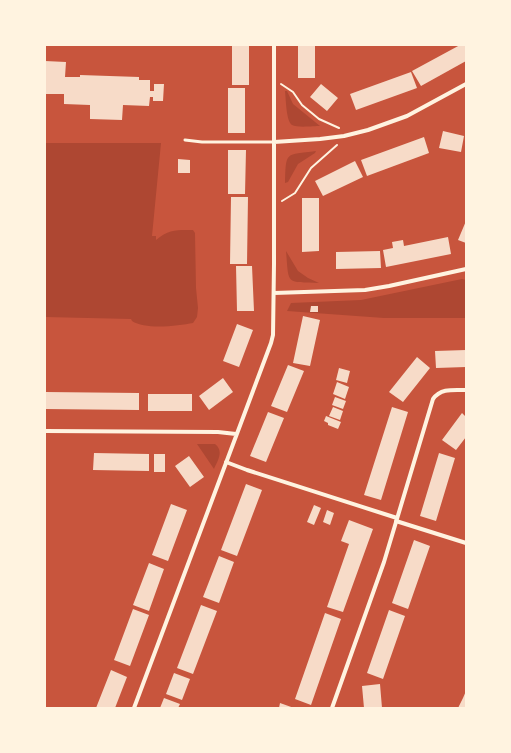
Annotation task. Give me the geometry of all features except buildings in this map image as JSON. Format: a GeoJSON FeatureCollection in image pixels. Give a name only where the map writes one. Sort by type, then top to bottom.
{"type":"FeatureCollection","features":[{"type":"Feature","properties":{"kind":"street"},"geometry":{"type":"LineString","coordinates":[[134,708],[273,335],[274,45]]}},
{"type":"Feature","properties":{"kind":"street"},"geometry":{"type":"LineString","coordinates":[[274,142],[320,139],[368,130],[407,116],[466,84]]}},
{"type":"Feature","properties":{"kind":"street"},"geometry":{"type":"LineString","coordinates":[[274,293],[364,290],[466,269]]}},
{"type":"Feature","properties":{"kind":"street"},"geometry":{"type":"LineString","coordinates":[[332,708],[384,562],[433,399],[437,393],[446,390],[466,390]]}},
{"type":"Feature","properties":{"kind":"street"},"geometry":{"type":"LineString","coordinates":[[45,431],[218,432],[236,434]]}},
{"type":"Feature","properties":{"kind":"street"},"geometry":{"type":"LineString","coordinates":[[226,462],[466,543]]}},
{"type":"Feature","properties":{"kind":"lane"},"geometry":{"type":"LineString","coordinates":[[186,140],[202,142],[274,142]]}},
{"type":"Feature","properties":{"kind":"path"},"geometry":{"type":"LineString","coordinates":[[274,79],[293,92],[302,105],[319,119],[350,134],[311,168],[295,193],[274,205]]}},
{"type":"Feature","properties":{"kind":"shaded area"},"geometry":{"type":"Polygon","coordinates":[[[285,91],[287,91],[293,104],[320,126],[301,127],[294,126],[290,123],[287,115],[285,91]]]}},
{"type":"Feature","properties":{"kind":"shaded area"},"geometry":{"type":"Polygon","coordinates":[[[45,143],[161,143],[152,236],[156,236],[156,240],[173,231],[193,230],[195,233],[198,308],[197,317],[193,323],[171,326],[145,326],[132,321],[131,319],[45,317],[45,143]]]}},
{"type":"Feature","properties":{"kind":"shaded area"},"geometry":{"type":"Polygon","coordinates":[[[316,151],[298,164],[288,182],[285,183],[286,165],[289,156],[298,153],[316,151]]]}},
{"type":"Feature","properties":{"kind":"shaded area"},"geometry":{"type":"Polygon","coordinates":[[[286,251],[298,271],[319,283],[300,282],[291,279],[289,276],[286,251]]]}},
{"type":"Feature","properties":{"kind":"shaded area"},"geometry":{"type":"Polygon","coordinates":[[[462,279],[466,280],[466,318],[384,318],[287,311],[291,303],[361,300],[462,279]]]}},
{"type":"Feature","properties":{"kind":"shaded area"},"geometry":{"type":"Polygon","coordinates":[[[197,444],[215,444],[218,447],[220,453],[214,469],[197,444]]]}}]}
